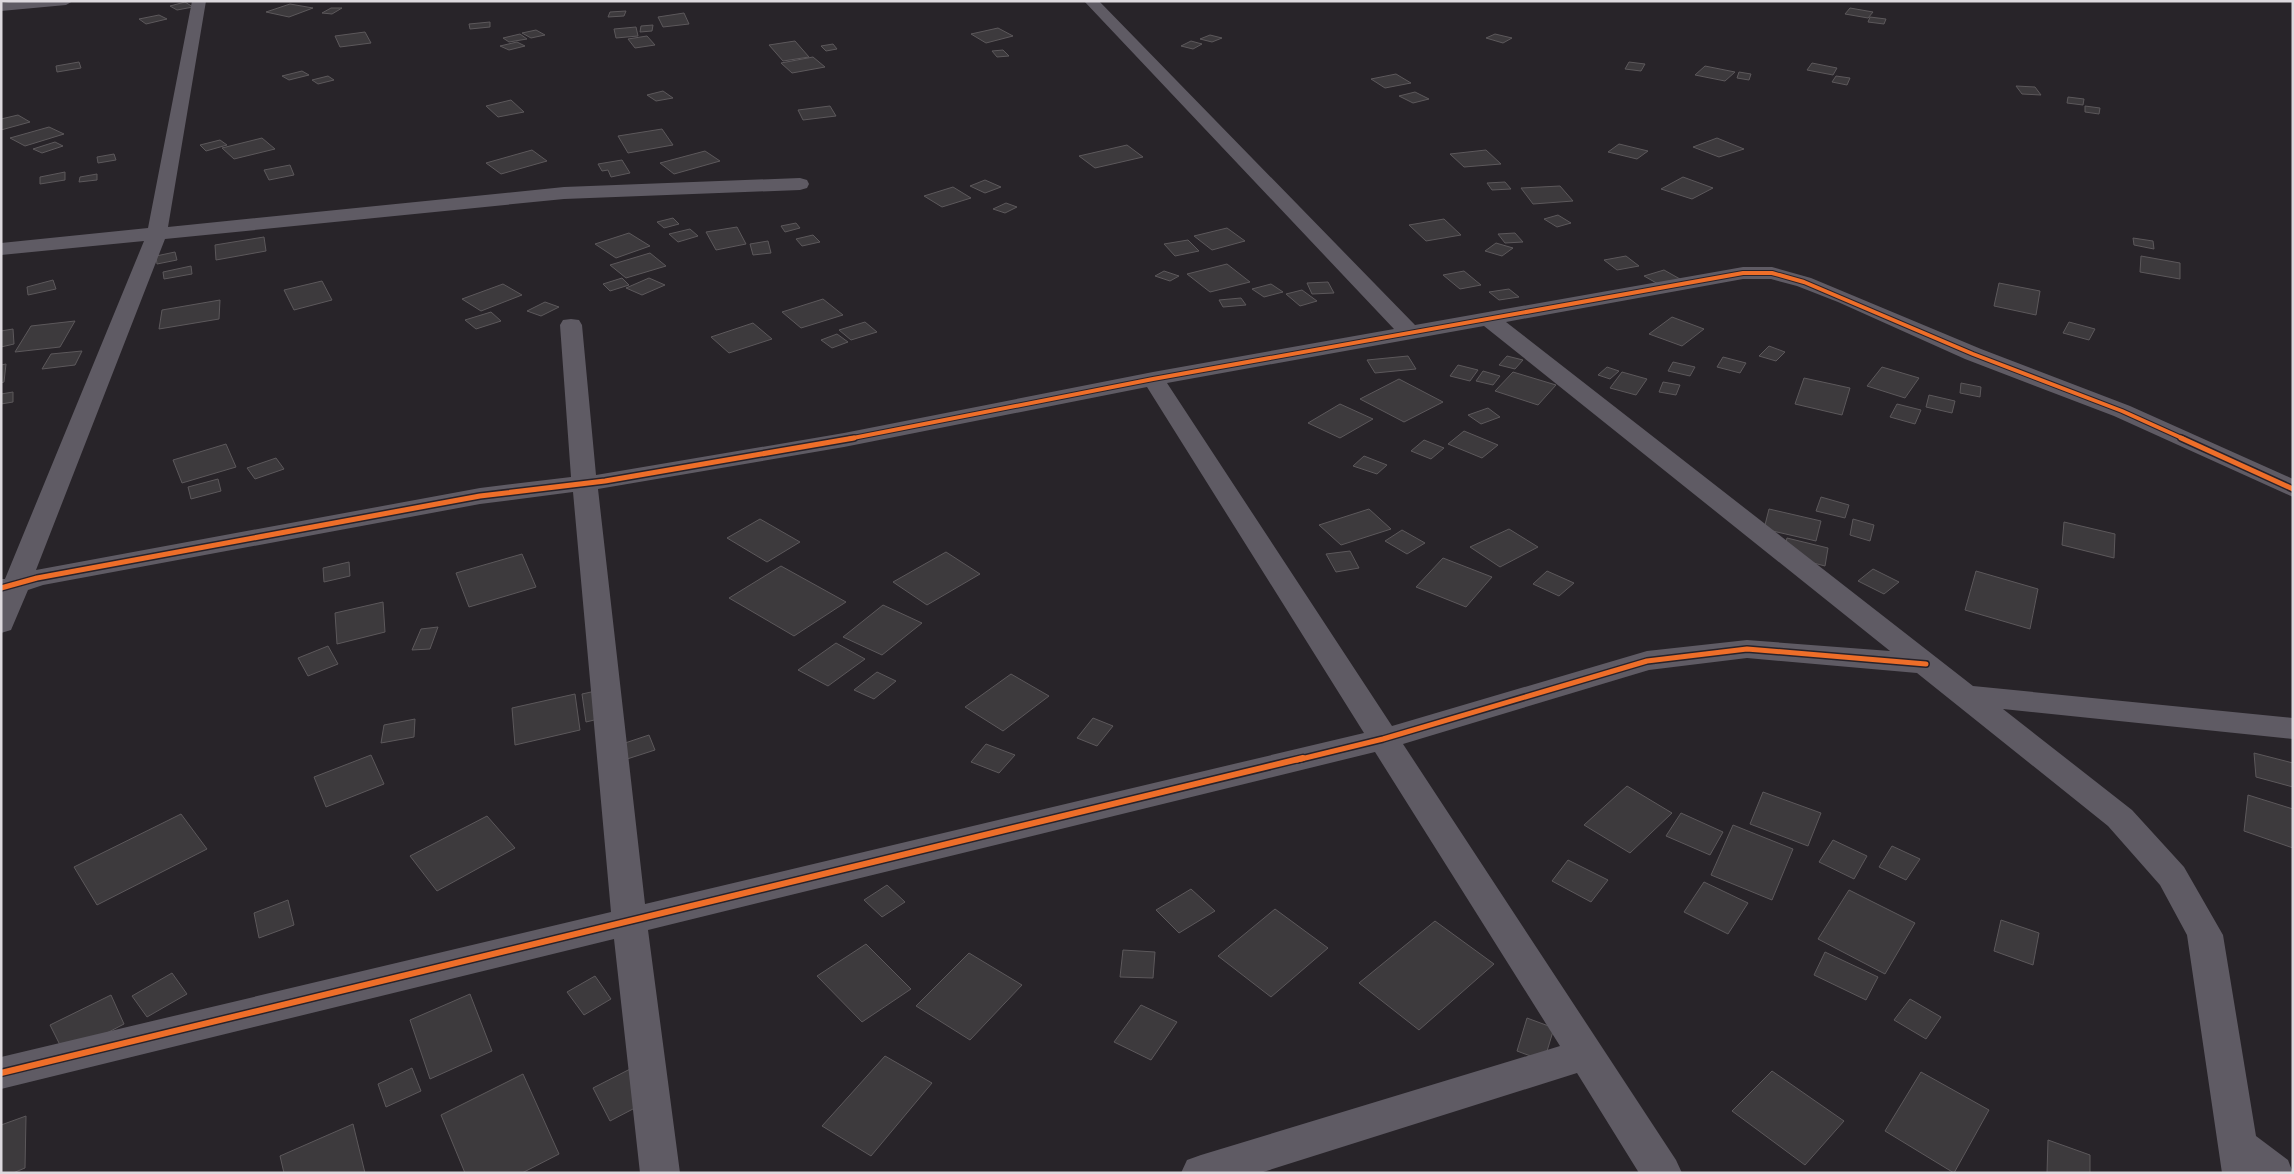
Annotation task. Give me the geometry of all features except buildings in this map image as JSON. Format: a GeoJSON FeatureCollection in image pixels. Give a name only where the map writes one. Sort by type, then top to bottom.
{"type":"FeatureCollection","features":[{"type":"Feature","properties":{"kind":"street"},"geometry":{"type":"LineString","coordinates":[[1,7],[66,1]]}},
{"type":"Feature","properties":{"kind":"street"},"geometry":{"type":"LineString","coordinates":[[1,624],[9,586],[157,233],[199,1]]}},
{"type":"Feature","properties":{"kind":"street"},"geometry":{"type":"LineString","coordinates":[[1090,1],[1410,333]]}},
{"type":"Feature","properties":{"kind":"street"},"geometry":{"type":"LineString","coordinates":[[1,249],[564,194],[800,184]]}},
{"type":"Feature","properties":{"kind":"street"},"geometry":{"type":"LineString","coordinates":[[9,586],[37,578],[471,498],[584,483],[844,440],[1153,378],[1743,274],[1772,273],[1804,282],[1973,354],[2122,411],[2293,488]]}},
{"type":"Feature","properties":{"kind":"street"},"geometry":{"type":"LineString","coordinates":[[1489,318],[2120,818],[2172,876],[2204,935],[2239,1159],[2274,1173]]}},
{"type":"Feature","properties":{"kind":"street"},"geometry":{"type":"LineString","coordinates":[[571,325],[584,483],[629,922],[660,1173]]}},
{"type":"Feature","properties":{"kind":"street"},"geometry":{"type":"LineString","coordinates":[[1153,378],[1662,1173]]}},
{"type":"Feature","properties":{"kind":"street"},"geometry":{"type":"LineString","coordinates":[[1,1073],[1383,739],[1647,661],[1747,649],[1926,664]]}},
{"type":"Feature","properties":{"kind":"street"},"geometry":{"type":"LineString","coordinates":[[1965,695],[2293,729]]}},
{"type":"Feature","properties":{"kind":"street"},"geometry":{"type":"LineString","coordinates":[[1201,1173],[1586,1054]]}},
{"type":"Feature","properties":{"kind":"cycle path"},"geometry":{"type":"LineString","coordinates":[[1,588],[37,578],[480,496],[605,481],[844,440],[1153,379],[1743,273],[1772,273],[1804,282],[1845,298],[1973,354],[2122,411],[2293,489]]}},
{"type":"Feature","properties":{"kind":"cycle path"},"geometry":{"type":"LineString","coordinates":[[1,1073],[1383,739],[1647,661],[1747,649],[1926,664]]}}]}
